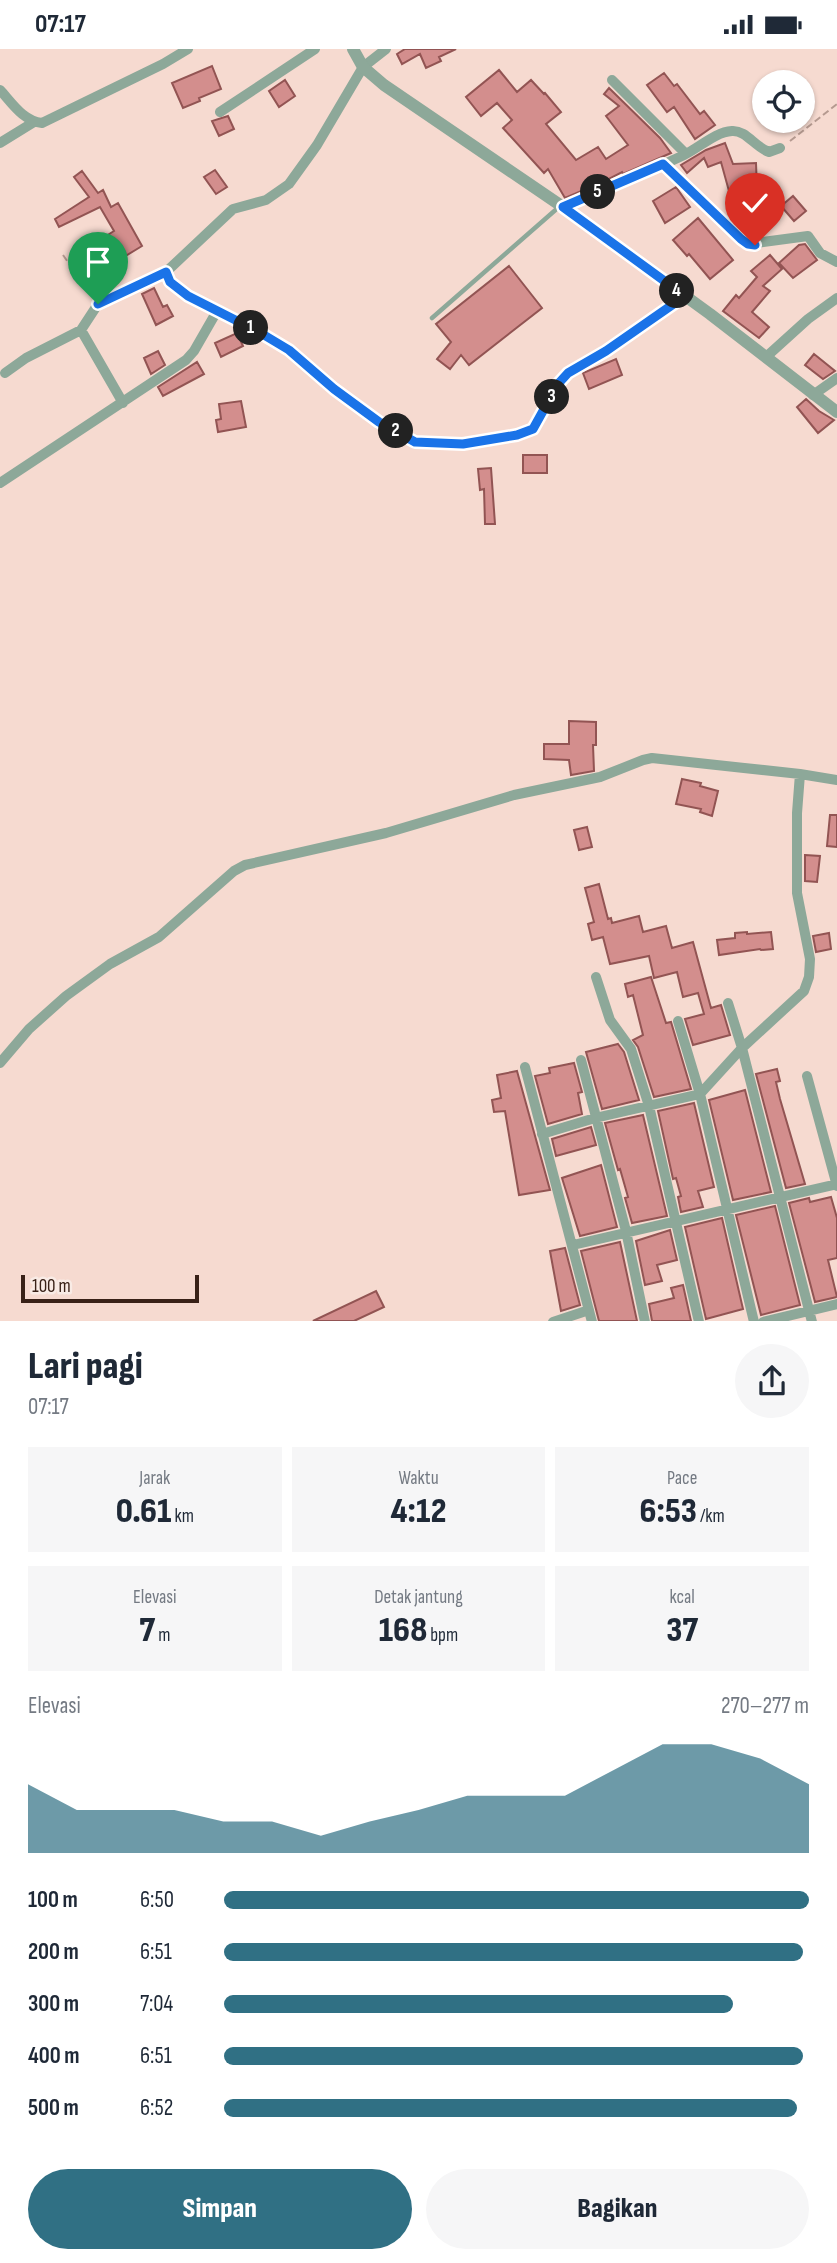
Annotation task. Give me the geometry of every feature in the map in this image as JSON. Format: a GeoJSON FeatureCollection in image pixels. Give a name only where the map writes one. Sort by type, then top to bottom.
{"type":"FeatureCollection","features":[{"type":"Feature","properties":{"kind":"street"},"geometry":{"type":"LineString","coordinates":[[0,90],[25,116],[34,122],[42,123],[188,49]]}},
{"type":"Feature","properties":{"kind":"street"},"geometry":{"type":"LineString","coordinates":[[220,112],[315,49]]}},
{"type":"Feature","properties":{"kind":"street"},"geometry":{"type":"LineString","coordinates":[[353,49],[363,67],[420,110],[562,206],[837,412]]}},
{"type":"Feature","properties":{"kind":"street"},"geometry":{"type":"LineString","coordinates":[[5,373],[26,358],[81,330],[98,304],[166,272],[233,209],[266,200],[289,184],[317,145],[363,67],[386,49]]}},
{"type":"Feature","properties":{"kind":"street"},"geometry":{"type":"LineString","coordinates":[[612,80],[686,154]]}},
{"type":"Feature","properties":{"kind":"street"},"geometry":{"type":"LineString","coordinates":[[0,143],[34,122]]}},
{"type":"Feature","properties":{"kind":"street"},"geometry":{"type":"LineString","coordinates":[[562,206],[686,154],[730,131],[742,133],[760,149],[769,152],[780,148]]}},
{"type":"Feature","properties":{"kind":"street"},"geometry":{"type":"LineString","coordinates":[[663,164],[748,244],[808,236],[820,253],[837,262]]}},
{"type":"Feature","properties":{"kind":"street"},"geometry":{"type":"LineString","coordinates":[[166,272],[170,282],[179,289],[289,350],[334,389],[379,422],[415,442],[463,444],[517,435],[533,429],[558,384],[568,373],[606,351],[685,296]]}},
{"type":"Feature","properties":{"kind":"street"},"geometry":{"type":"LineString","coordinates":[[765,357],[808,319],[837,298]]}},
{"type":"Feature","properties":{"kind":"street"},"geometry":{"type":"LineString","coordinates":[[0,483],[187,360],[217,311]]}},
{"type":"Feature","properties":{"kind":"street"},"geometry":{"type":"LineString","coordinates":[[81,330],[123,403]]}},
{"type":"Feature","properties":{"kind":"street"},"geometry":{"type":"LineString","coordinates":[[813,395],[837,379]]}},
{"type":"Feature","properties":{"kind":"street"},"geometry":{"type":"LineString","coordinates":[[0,1063],[29,1029],[66,996],[110,964],[159,937],[214,888],[245,865],[387,833],[514,795],[600,777],[643,760],[667,758],[837,780]]}},
{"type":"Feature","properties":{"kind":"street"},"geometry":{"type":"LineString","coordinates":[[542,1134],[595,1118],[700,1094],[743,1048],[804,991],[810,959],[797,886],[800,774]]}},
{"type":"Feature","properties":{"kind":"street"},"geometry":{"type":"LineString","coordinates":[[596,977],[610,1020],[631,1049],[649,1106],[699,1321]]}},
{"type":"Feature","properties":{"kind":"street"},"geometry":{"type":"LineString","coordinates":[[728,1003],[743,1048],[812,1321]]}},
{"type":"Feature","properties":{"kind":"street"},"geometry":{"type":"LineString","coordinates":[[678,1021],[700,1094],[754,1321]]}},
{"type":"Feature","properties":{"kind":"street"},"geometry":{"type":"LineString","coordinates":[[581,1060],[645,1321]]}},
{"type":"Feature","properties":{"kind":"street"},"geometry":{"type":"LineString","coordinates":[[525,1067],[592,1321]]}},
{"type":"Feature","properties":{"kind":"street"},"geometry":{"type":"LineString","coordinates":[[573,1245],[625,1231],[837,1185],[807,1076]]}},
{"type":"Feature","properties":{"kind":"street"},"geometry":{"type":"LineString","coordinates":[[763,1321],[837,1304]]}},
{"type":"Feature","properties":{"kind":"street"},"geometry":{"type":"LineString","coordinates":[[553,1321],[589,1310]]}},
{"type":"Feature","properties":{"kind":"lane"},"geometry":{"type":"LineString","coordinates":[[432,318],[562,206]]}},
{"type":"Feature","properties":{"kind":"path"},"geometry":{"type":"LineString","coordinates":[[780,148],[837,104]]}},
{"type":"Feature","properties":{"kind":"path"},"geometry":{"type":"LineString","coordinates":[[63,255],[98,304]]}},
{"type":"Feature","properties":{"kind":"building"},"geometry":{"type":"Polygon","coordinates":[[[405,49],[456,49],[439,57],[441,61],[426,68],[420,54],[402,64],[397,54],[405,49]]]}},
{"type":"Feature","properties":{"kind":"building"},"geometry":{"type":"Polygon","coordinates":[[[212,66],[221,89],[183,108],[172,83],[212,66]]]}},
{"type":"Feature","properties":{"kind":"building"},"geometry":{"type":"Polygon","coordinates":[[[499,70],[517,92],[531,80],[545,93],[561,112],[546,124],[576,160],[598,147],[606,159],[628,145],[606,116],[619,106],[604,94],[609,88],[660,138],[671,153],[565,198],[548,169],[544,173],[503,128],[512,120],[497,103],[481,116],[466,97],[499,70]]]}},
{"type":"Feature","properties":{"kind":"building"},"geometry":{"type":"Polygon","coordinates":[[[664,73],[674,86],[677,84],[700,114],[704,111],[715,125],[695,139],[674,107],[667,112],[647,85],[664,73]]]}},
{"type":"Feature","properties":{"kind":"building"},"geometry":{"type":"Polygon","coordinates":[[[285,80],[295,96],[279,107],[269,91],[285,80]]]}},
{"type":"Feature","properties":{"kind":"building"},"geometry":{"type":"Polygon","coordinates":[[[228,116],[234,129],[219,136],[212,121],[228,116]]]}},
{"type":"Feature","properties":{"kind":"building"},"geometry":{"type":"Polygon","coordinates":[[[725,143],[733,164],[756,163],[757,190],[766,182],[780,197],[750,223],[732,202],[721,162],[708,167],[704,158],[687,173],[681,165],[706,150],[725,143]]]}},
{"type":"Feature","properties":{"kind":"building"},"geometry":{"type":"Polygon","coordinates":[[[215,170],[227,187],[216,194],[204,177],[215,170]]]}},
{"type":"Feature","properties":{"kind":"building"},"geometry":{"type":"Polygon","coordinates":[[[82,171],[98,193],[103,190],[111,207],[118,203],[142,246],[109,266],[95,243],[114,231],[100,207],[59,227],[55,219],[89,197],[74,177],[82,171]]]}},
{"type":"Feature","properties":{"kind":"building"},"geometry":{"type":"Polygon","coordinates":[[[676,187],[690,207],[665,223],[653,201],[676,187]]]}},
{"type":"Feature","properties":{"kind":"building"},"geometry":{"type":"Polygon","coordinates":[[[793,196],[806,211],[794,221],[781,206],[793,196]]]}},
{"type":"Feature","properties":{"kind":"building"},"geometry":{"type":"Polygon","coordinates":[[[698,218],[733,260],[710,279],[673,240],[698,218]]]}},
{"type":"Feature","properties":{"kind":"building"},"geometry":{"type":"Polygon","coordinates":[[[805,244],[817,260],[793,278],[779,263],[799,245],[805,244]]]}},
{"type":"Feature","properties":{"kind":"building"},"geometry":{"type":"Polygon","coordinates":[[[770,255],[782,269],[763,286],[770,291],[752,312],[769,327],[759,338],[723,311],[736,295],[739,298],[757,277],[751,271],[770,255]]]}},
{"type":"Feature","properties":{"kind":"building"},"geometry":{"type":"Polygon","coordinates":[[[509,266],[542,308],[469,365],[461,355],[450,369],[437,359],[451,342],[436,324],[509,266]]]}},
{"type":"Feature","properties":{"kind":"building"},"geometry":{"type":"Polygon","coordinates":[[[154,288],[163,307],[167,305],[173,316],[156,325],[142,294],[154,288]]]}},
{"type":"Feature","properties":{"kind":"building"},"geometry":{"type":"Polygon","coordinates":[[[237,333],[243,346],[221,357],[215,343],[237,333]]]}},
{"type":"Feature","properties":{"kind":"building"},"geometry":{"type":"Polygon","coordinates":[[[158,351],[165,365],[151,374],[144,358],[158,351]]]}},
{"type":"Feature","properties":{"kind":"building"},"geometry":{"type":"Polygon","coordinates":[[[814,354],[835,371],[823,379],[805,365],[814,354]]]}},
{"type":"Feature","properties":{"kind":"building"},"geometry":{"type":"Polygon","coordinates":[[[616,359],[622,375],[589,389],[583,373],[616,359]]]}},
{"type":"Feature","properties":{"kind":"building"},"geometry":{"type":"Polygon","coordinates":[[[197,362],[204,374],[163,396],[158,387],[197,362]]]}},
{"type":"Feature","properties":{"kind":"building"},"geometry":{"type":"Polygon","coordinates":[[[806,399],[834,420],[818,433],[797,407],[806,399]]]}},
{"type":"Feature","properties":{"kind":"building"},"geometry":{"type":"Polygon","coordinates":[[[241,401],[246,427],[218,432],[216,420],[221,419],[219,404],[241,401]]]}},
{"type":"Feature","properties":{"kind":"building"},"geometry":{"type":"Polygon","coordinates":[[[523,455],[547,455],[547,473],[523,473],[523,455]]]}},
{"type":"Feature","properties":{"kind":"building"},"geometry":{"type":"Polygon","coordinates":[[[491,468],[495,524],[485,524],[484,489],[480,490],[478,469],[491,468]]]}},
{"type":"Feature","properties":{"kind":"building"},"geometry":{"type":"Polygon","coordinates":[[[569,721],[596,722],[594,771],[571,775],[569,760],[544,759],[544,744],[569,744],[569,721]]]}},
{"type":"Feature","properties":{"kind":"building"},"geometry":{"type":"Polygon","coordinates":[[[682,779],[701,783],[700,786],[718,791],[712,816],[700,812],[701,809],[676,804],[682,779]]]}},
{"type":"Feature","properties":{"kind":"building"},"geometry":{"type":"Polygon","coordinates":[[[830,815],[837,815],[837,847],[827,846],[830,815]]]}},
{"type":"Feature","properties":{"kind":"building"},"geometry":{"type":"Polygon","coordinates":[[[587,827],[592,847],[579,850],[574,830],[587,827]]]}},
{"type":"Feature","properties":{"kind":"building"},"geometry":{"type":"Polygon","coordinates":[[[805,855],[820,856],[817,882],[805,881],[805,855]]]}},
{"type":"Feature","properties":{"kind":"building"},"geometry":{"type":"Polygon","coordinates":[[[599,884],[608,919],[611,918],[612,923],[639,916],[643,932],[666,926],[672,948],[693,942],[711,1008],[721,1005],[730,1035],[693,1045],[685,1019],[704,1014],[698,993],[683,997],[677,972],[654,978],[649,956],[610,964],[603,937],[592,940],[588,924],[594,922],[585,888],[599,884]]]}},
{"type":"Feature","properties":{"kind":"building"},"geometry":{"type":"Polygon","coordinates":[[[771,932],[773,949],[719,955],[717,940],[735,938],[735,933],[771,932]]]}},
{"type":"Feature","properties":{"kind":"building"},"geometry":{"type":"Polygon","coordinates":[[[829,933],[831,949],[816,952],[813,936],[829,933]]]}},
{"type":"Feature","properties":{"kind":"building"},"geometry":{"type":"Polygon","coordinates":[[[651,977],[666,1023],[671,1022],[691,1089],[654,1097],[638,1047],[633,1040],[643,1035],[633,995],[628,997],[625,984],[651,977]]]}},
{"type":"Feature","properties":{"kind":"building"},"geometry":{"type":"Polygon","coordinates":[[[618,1044],[624,1052],[639,1100],[602,1109],[586,1052],[618,1044]]]}},
{"type":"Feature","properties":{"kind":"building"},"geometry":{"type":"Polygon","coordinates":[[[574,1063],[582,1092],[578,1093],[582,1114],[548,1124],[535,1076],[550,1073],[549,1068],[574,1063]]]}},
{"type":"Feature","properties":{"kind":"building"},"geometry":{"type":"Polygon","coordinates":[[[777,1069],[780,1081],[776,1082],[780,1099],[805,1184],[786,1188],[756,1074],[777,1069]]]}},
{"type":"Feature","properties":{"kind":"building"},"geometry":{"type":"Polygon","coordinates":[[[517,1071],[550,1190],[519,1195],[505,1111],[494,1112],[492,1100],[501,1098],[497,1075],[517,1071]]]}},
{"type":"Feature","properties":{"kind":"building"},"geometry":{"type":"Polygon","coordinates":[[[745,1090],[771,1192],[733,1200],[709,1100],[745,1090]]]}},
{"type":"Feature","properties":{"kind":"building"},"geometry":{"type":"Polygon","coordinates":[[[694,1103],[714,1187],[698,1191],[703,1207],[681,1212],[678,1197],[681,1196],[676,1178],[673,1179],[658,1111],[694,1103]]]}},
{"type":"Feature","properties":{"kind":"building"},"geometry":{"type":"Polygon","coordinates":[[[643,1115],[667,1216],[632,1223],[625,1198],[628,1197],[605,1123],[643,1115]]]}},
{"type":"Feature","properties":{"kind":"building"},"geometry":{"type":"Polygon","coordinates":[[[591,1127],[596,1145],[556,1156],[552,1139],[591,1127]]]}},
{"type":"Feature","properties":{"kind":"building"},"geometry":{"type":"Polygon","coordinates":[[[601,1165],[617,1227],[580,1236],[562,1178],[601,1165]]]}},
{"type":"Feature","properties":{"kind":"building"},"geometry":{"type":"Polygon","coordinates":[[[831,1197],[837,1218],[837,1258],[828,1260],[837,1297],[815,1302],[789,1203],[809,1198],[810,1202],[831,1197]]]}},
{"type":"Feature","properties":{"kind":"building"},"geometry":{"type":"Polygon","coordinates":[[[775,1206],[800,1305],[761,1315],[736,1215],[775,1206]]]}},
{"type":"Feature","properties":{"kind":"building"},"geometry":{"type":"Polygon","coordinates":[[[722,1218],[743,1309],[706,1319],[685,1227],[722,1218]]]}},
{"type":"Feature","properties":{"kind":"building"},"geometry":{"type":"Polygon","coordinates":[[[670,1230],[677,1260],[657,1265],[662,1281],[645,1285],[636,1241],[670,1230]]]}},
{"type":"Feature","properties":{"kind":"building"},"geometry":{"type":"Polygon","coordinates":[[[620,1242],[637,1321],[599,1321],[581,1251],[620,1242]]]}},
{"type":"Feature","properties":{"kind":"building"},"geometry":{"type":"Polygon","coordinates":[[[565,1248],[580,1305],[561,1311],[550,1251],[565,1248]]]}},
{"type":"Feature","properties":{"kind":"building"},"geometry":{"type":"Polygon","coordinates":[[[683,1285],[691,1321],[652,1321],[649,1304],[674,1298],[671,1288],[683,1285]]]}},
{"type":"Feature","properties":{"kind":"building"},"geometry":{"type":"Polygon","coordinates":[[[376,1291],[384,1307],[354,1321],[313,1321],[376,1291]]]}},
{"type":"Feature","properties":{"kind":"route"},"geometry":{"type":"LineString","coordinates":[[98,304],[166,272],[170,282],[188,296],[289,350],[334,389],[379,422],[415,442],[463,444],[494,440],[533,429],[558,384],[568,373],[606,351],[685,296],[563,207],[663,164],[741,239],[755,245]]}}]}
